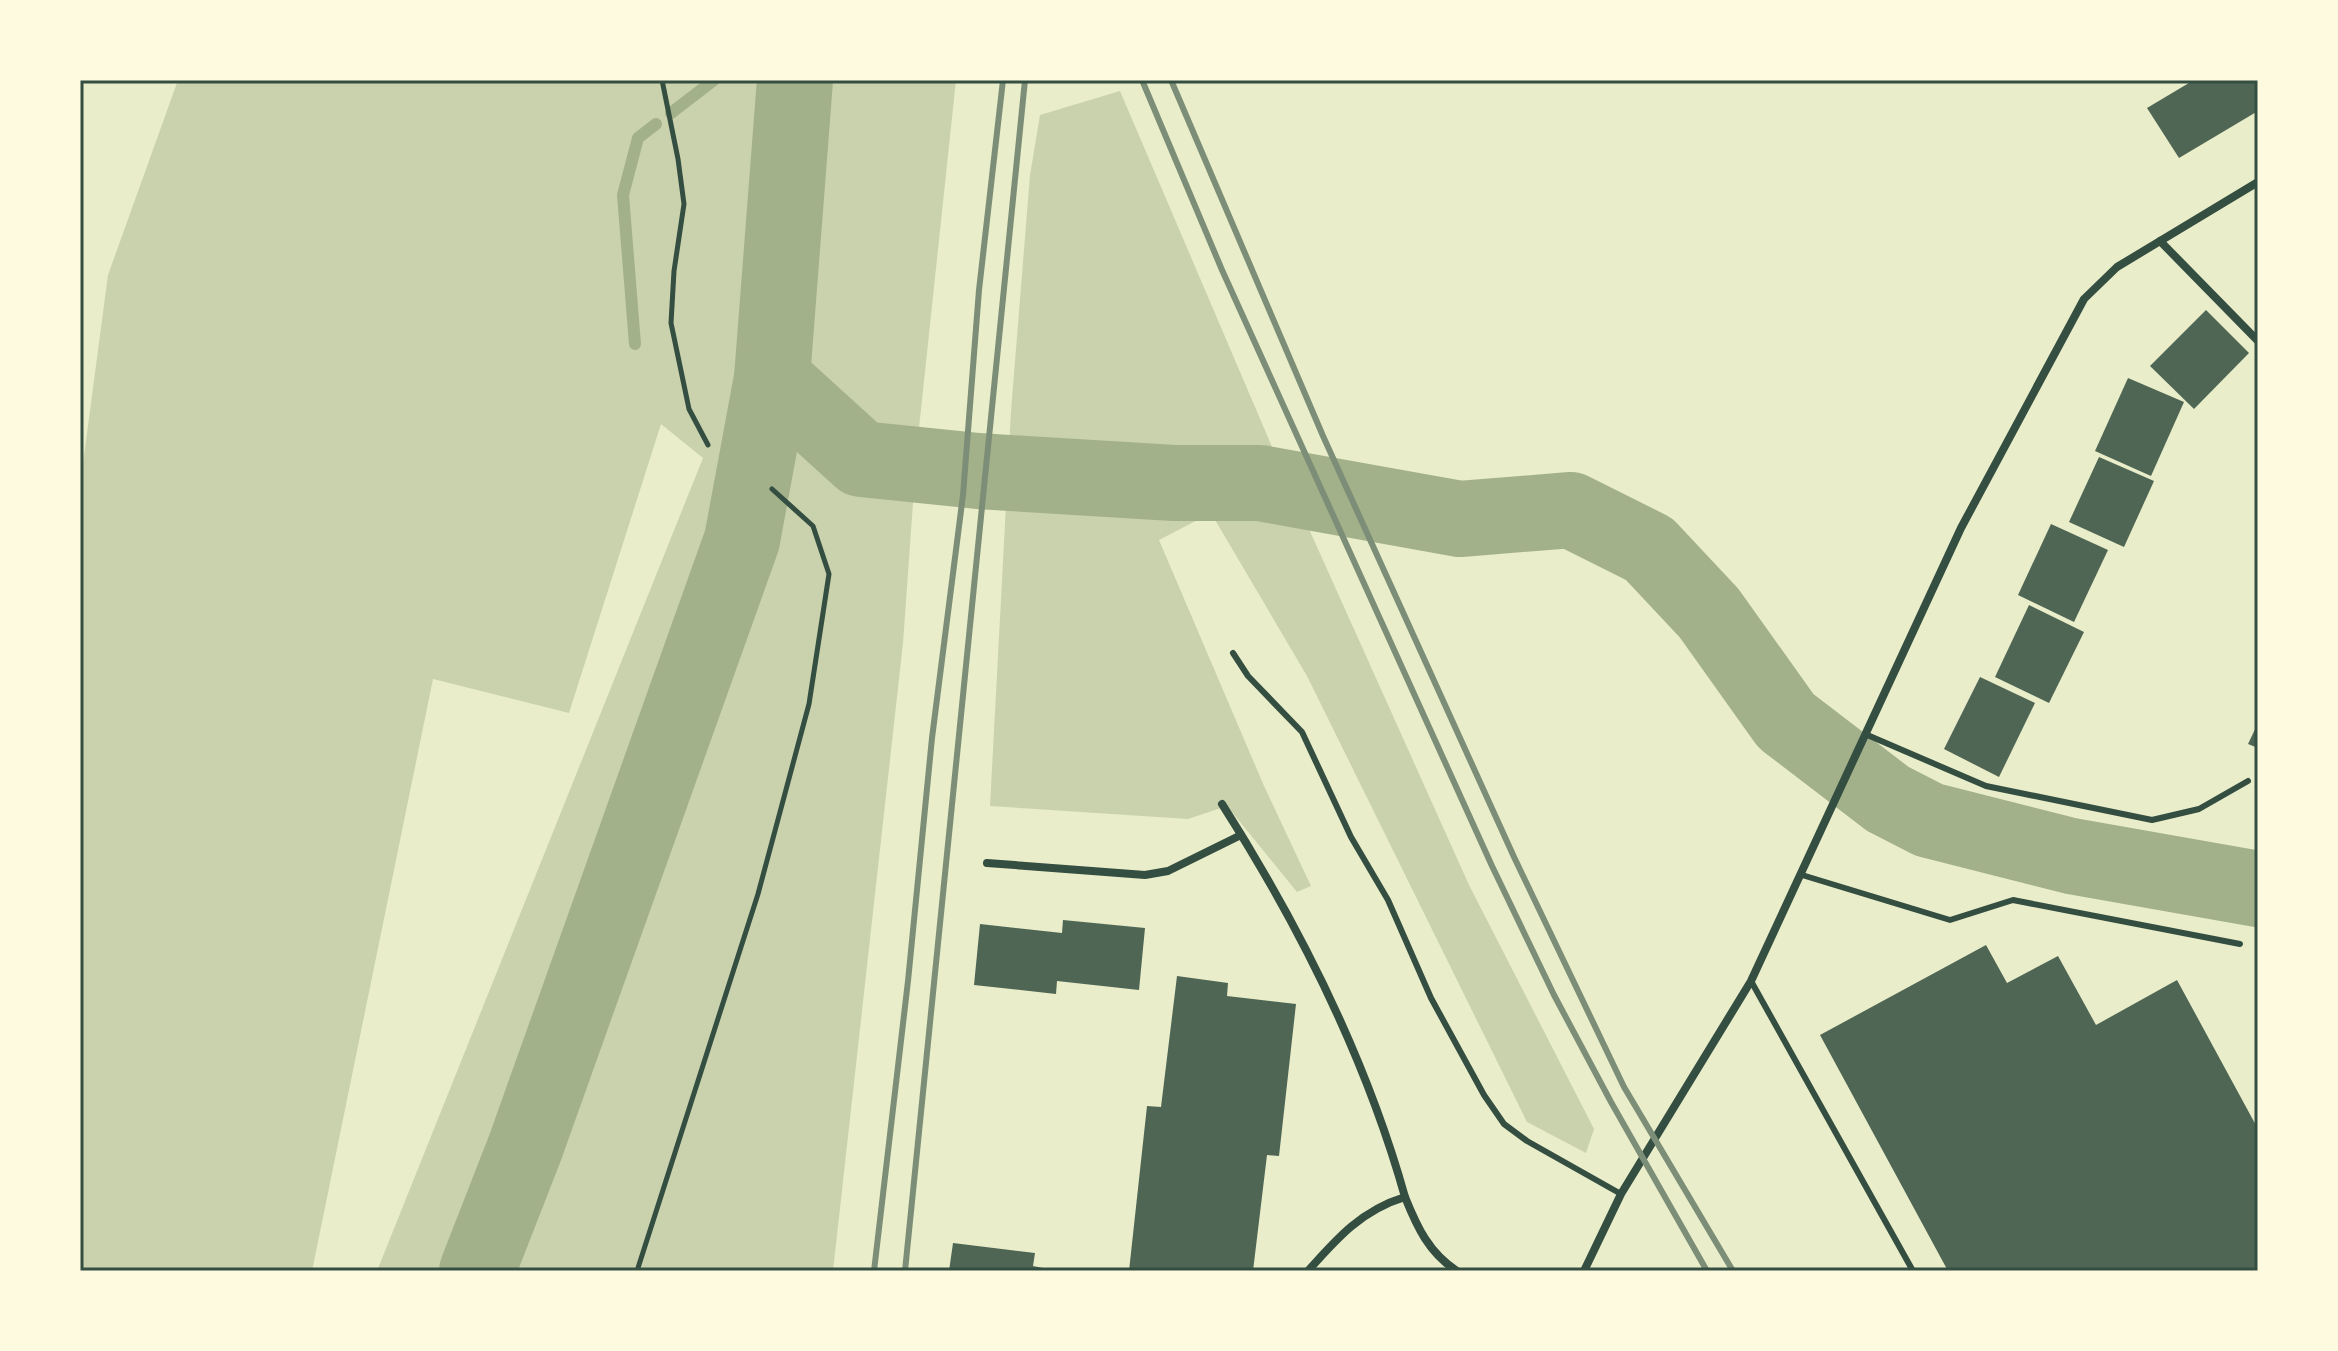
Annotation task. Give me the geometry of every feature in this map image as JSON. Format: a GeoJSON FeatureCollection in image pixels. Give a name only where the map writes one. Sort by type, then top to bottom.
{"type":"FeatureCollection","features":[{"type":"Feature","properties":{"kind":"street"},"geometry":{"type":"LineString","coordinates":[[1584,1271],[1621,1194],[1751,981],[1961,528],[2084,299],[2117,267],[2258,182]]}},
{"type":"Feature","properties":{"kind":"street"},"geometry":{"type":"LineString","coordinates":[[2160,241],[2258,341]]}},
{"type":"Feature","properties":{"kind":"street"},"geometry":{"type":"LineString","coordinates":[[1222,804],[1282,905],[1364,1075],[1387,1133],[1405,1197],[1425,1239],[1438,1256],[1457,1271]]}},
{"type":"Feature","properties":{"kind":"street"},"geometry":{"type":"LineString","coordinates":[[987,863],[1145,875],[1168,871],[1241,835]]}},
{"type":"Feature","properties":{"kind":"street"},"geometry":{"type":"LineString","coordinates":[[1308,1271],[1358,1220],[1383,1204],[1405,1197]]}},
{"type":"Feature","properties":{"kind":"lane"},"geometry":{"type":"LineString","coordinates":[[1233,653],[1248,676],[1302,732],[1351,837],[1388,900],[1431,998],[1484,1095],[1504,1124],[1527,1141],[1621,1194]]}},
{"type":"Feature","properties":{"kind":"lane"},"geometry":{"type":"LineString","coordinates":[[1865,734],[1986,786],[2152,820],[2199,809],[2248,781]]}},
{"type":"Feature","properties":{"kind":"lane"},"geometry":{"type":"LineString","coordinates":[[1802,875],[1950,920],[2013,900],[2240,944]]}},
{"type":"Feature","properties":{"kind":"lane"},"geometry":{"type":"LineString","coordinates":[[1751,981],[1913,1271]]}},
{"type":"Feature","properties":{"kind":"path"},"geometry":{"type":"LineString","coordinates":[[662,80],[684,204],[674,271],[671,323],[689,409],[708,445]]}},
{"type":"Feature","properties":{"kind":"path"},"geometry":{"type":"LineString","coordinates":[[637,1271],[758,894],[809,704],[829,574],[813,526],[772,489]]}},
{"type":"Feature","properties":{"kind":"green space"},"geometry":{"type":"Polygon","coordinates":[[[178,80],[956,80],[917,447],[903,643],[833,1271],[377,1271],[703,458],[661,424],[569,713],[433,679],[312,1271],[80,1271],[80,486],[108,275],[178,80]]]}},
{"type":"Feature","properties":{"kind":"green space"},"geometry":{"type":"Polygon","coordinates":[[[1120,91],[1273,449],[1469,885],[1594,1129],[1586,1153],[1527,1122],[1307,676],[1211,513],[1159,540],[1264,786],[1311,886],[1297,892],[1227,806],[1188,819],[990,806],[1011,411],[1030,175],[1040,115],[1120,91]]]}},
{"type":"Feature","properties":{"kind":"building"},"geometry":{"type":"Polygon","coordinates":[[[2194,80],[2258,80],[2258,111],[2179,158],[2147,108],[2194,80]]]}},
{"type":"Feature","properties":{"kind":"building"},"geometry":{"type":"Polygon","coordinates":[[[2206,310],[2249,353],[2194,409],[2150,366],[2206,310]]]}},
{"type":"Feature","properties":{"kind":"building"},"geometry":{"type":"Polygon","coordinates":[[[2128,378],[2184,402],[2151,476],[2095,451],[2128,378]]]}},
{"type":"Feature","properties":{"kind":"building"},"geometry":{"type":"Polygon","coordinates":[[[2099,457],[2154,481],[2124,547],[2069,522],[2099,457]]]}},
{"type":"Feature","properties":{"kind":"building"},"geometry":{"type":"Polygon","coordinates":[[[2051,524],[2108,550],[2074,622],[2018,595],[2051,524]]]}},
{"type":"Feature","properties":{"kind":"building"},"geometry":{"type":"Polygon","coordinates":[[[2029,605],[2084,632],[2049,703],[1995,677],[2029,605]]]}},
{"type":"Feature","properties":{"kind":"building"},"geometry":{"type":"Polygon","coordinates":[[[1980,677],[2035,703],[1999,777],[1944,749],[1980,677]]]}},
{"type":"Feature","properties":{"kind":"building"},"geometry":{"type":"Polygon","coordinates":[[[2258,723],[2258,748],[2248,744],[2258,723]]]}},
{"type":"Feature","properties":{"kind":"building"},"geometry":{"type":"Polygon","coordinates":[[[1063,920],[1145,928],[1139,990],[1057,981],[1056,994],[974,985],[980,924],[1062,933],[1063,920]]]}},
{"type":"Feature","properties":{"kind":"building"},"geometry":{"type":"Polygon","coordinates":[[[1986,945],[2007,983],[2058,956],[2096,1025],[2177,980],[2258,1129],[2258,1271],[1948,1271],[1820,1035],[1986,945]]]}},
{"type":"Feature","properties":{"kind":"building"},"geometry":{"type":"Polygon","coordinates":[[[1177,976],[1228,983],[1227,996],[1296,1004],[1279,1156],[1267,1155],[1253,1271],[1129,1271],[1147,1106],[1161,1107],[1177,976]]]}},
{"type":"Feature","properties":{"kind":"building"},"geometry":{"type":"Polygon","coordinates":[[[953,1243],[1035,1253],[1033,1266],[1058,1271],[949,1271],[953,1243]]]}},
{"type":"Feature","properties":{"kind":"waterway"},"geometry":{"type":"LineString","coordinates":[[671,113],[714,80]]}},
{"type":"Feature","properties":{"kind":"waterway"},"geometry":{"type":"LineString","coordinates":[[795,80],[772,378],[861,459],[978,471],[1174,483],[1260,483],[1460,519],[1571,510],[1649,549],[1709,613],[1786,721],[1888,799],[1929,820],[2071,856],[2258,889]]}},
{"type":"Feature","properties":{"kind":"waterway"},"geometry":{"type":"LineString","coordinates":[[635,344],[623,195],[638,138],[656,124]]}},
{"type":"Feature","properties":{"kind":"waterway"},"geometry":{"type":"LineString","coordinates":[[477,1271],[525,1148],[742,540],[772,378]]}},
{"type":"Feature","properties":{"kind":"railway"},"geometry":{"type":"LineString","coordinates":[[874,1271],[908,981],[932,738],[963,495],[979,290],[1003,80]]}},
{"type":"Feature","properties":{"kind":"railway"},"geometry":{"type":"LineString","coordinates":[[905,1271],[1025,80]]}},
{"type":"Feature","properties":{"kind":"railway"},"geometry":{"type":"LineString","coordinates":[[1142,80],[1222,270],[1492,866],[1554,995],[1707,1271]]}},
{"type":"Feature","properties":{"kind":"railway"},"geometry":{"type":"LineString","coordinates":[[1171,80],[1323,436],[1514,857],[1624,1087],[1733,1271]]}}]}
